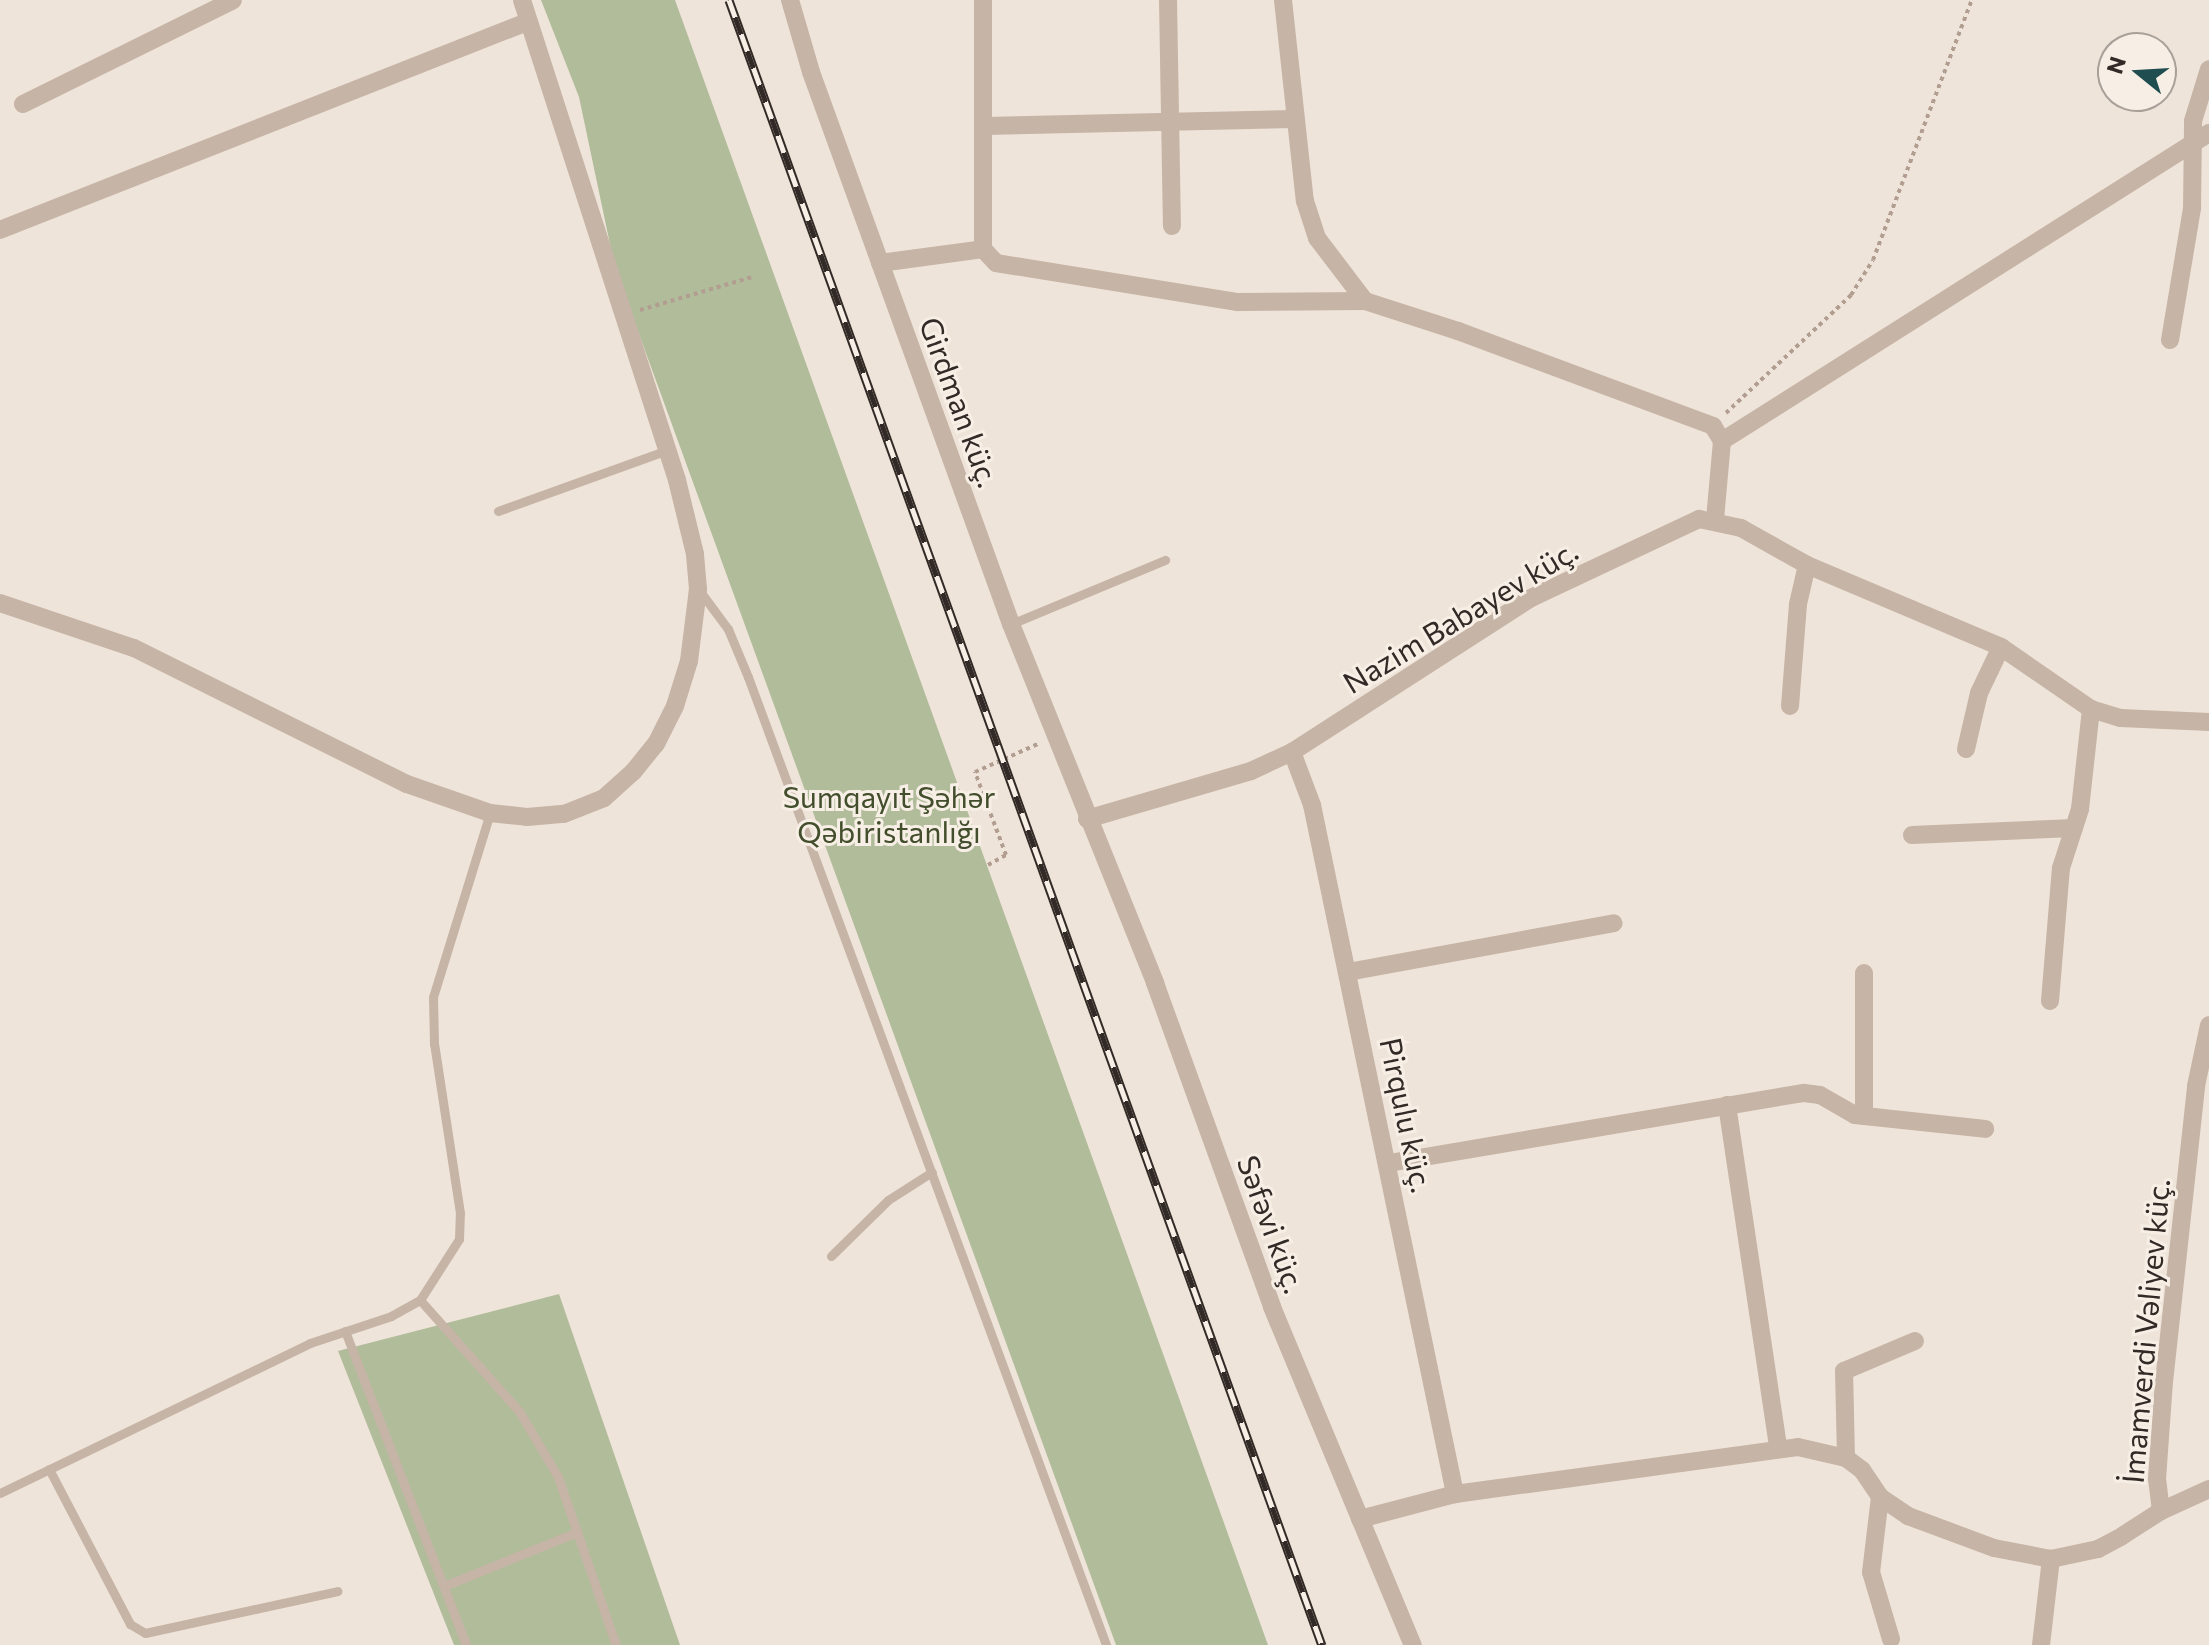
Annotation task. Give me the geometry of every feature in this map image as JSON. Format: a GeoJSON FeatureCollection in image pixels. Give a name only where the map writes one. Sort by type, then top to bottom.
{"type":"FeatureCollection","features":[{"type":"Feature","properties":{"kind":"street"},"geometry":{"type":"LineString","coordinates":[[23,104],[233,0]]}},
{"type":"Feature","properties":{"kind":"street"},"geometry":{"type":"LineString","coordinates":[[0,603],[134,648],[407,784],[490,813],[527,817],[564,814],[604,798],[633,772],[656,744],[675,706],[689,661],[698,589],[689,520],[522,0]]}},
{"type":"Feature","properties":{"kind":"street","name":"Girdman küç."},"geometry":{"type":"LineString","coordinates":[[790,0],[880,263],[1011,624],[1087,819]]}},
{"type":"Feature","properties":{"kind":"street"},"geometry":{"type":"LineString","coordinates":[[983,0],[983,249]]}},
{"type":"Feature","properties":{"kind":"street"},"geometry":{"type":"LineString","coordinates":[[1168,0],[1172,226]]}},
{"type":"Feature","properties":{"kind":"street"},"geometry":{"type":"LineString","coordinates":[[1283,0],[1305,201],[1317,238],[1365,301]]}},
{"type":"Feature","properties":{"kind":"street"},"geometry":{"type":"LineString","coordinates":[[0,230],[527,22]]}},
{"type":"Feature","properties":{"kind":"street"},"geometry":{"type":"LineString","coordinates":[[2170,340],[2201,137],[2199,94],[2209,69]]}},
{"type":"Feature","properties":{"kind":"street"},"geometry":{"type":"LineString","coordinates":[[984,126],[1294,119]]}},
{"type":"Feature","properties":{"kind":"street"},"geometry":{"type":"LineString","coordinates":[[1718,433],[2201,137]]}},
{"type":"Feature","properties":{"kind":"street"},"geometry":{"type":"LineString","coordinates":[[880,263],[983,249],[1010,268],[1238,302],[1365,301],[1718,433]]}},
{"type":"Feature","properties":{"kind":"street"},"geometry":{"type":"LineString","coordinates":[[1718,433],[1715,519],[1807,565],[2001,647],[2091,709],[2121,718],[2209,722]]}},
{"type":"Feature","properties":{"kind":"street","name":"Nazim Babayev küç."},"geometry":{"type":"LineString","coordinates":[[1087,819],[1251,771],[1292,752],[1531,598],[1672,529],[1715,519]]}},
{"type":"Feature","properties":{"kind":"street"},"geometry":{"type":"LineString","coordinates":[[1790,706],[1798,604],[1807,565]]}},
{"type":"Feature","properties":{"kind":"street"},"geometry":{"type":"LineString","coordinates":[[1966,749],[1979,693],[2001,647]]}},
{"type":"Feature","properties":{"kind":"street"},"geometry":{"type":"LineString","coordinates":[[2050,1001],[2061,868],[2083,795],[2091,709]]}},
{"type":"Feature","properties":{"kind":"street","name":"Pirqulu küç."},"geometry":{"type":"LineString","coordinates":[[1292,752],[1312,805],[1389,1163],[1455,1494]]}},
{"type":"Feature","properties":{"kind":"street","name":"Səfəvi küç."},"geometry":{"type":"LineString","coordinates":[[1087,819],[1164,1008],[1272,1307],[1413,1645]]}},
{"type":"Feature","properties":{"kind":"street"},"geometry":{"type":"LineString","coordinates":[[1912,835],[2074,828]]}},
{"type":"Feature","properties":{"kind":"street"},"geometry":{"type":"LineString","coordinates":[[1348,972],[1614,923]]}},
{"type":"Feature","properties":{"kind":"street"},"geometry":{"type":"LineString","coordinates":[[1864,973],[1864,1116]]}},
{"type":"Feature","properties":{"kind":"street","name":"İmamverdi Vəliyev küç."},"geometry":{"type":"LineString","coordinates":[[1846,1458],[1862,1470],[1880,1497],[1946,1534],[2051,1559],[2098,1549],[2161,1511],[2157,1479],[2164,1382],[2196,1086],[2209,1025]]}},
{"type":"Feature","properties":{"kind":"street"},"geometry":{"type":"LineString","coordinates":[[1389,1163],[1804,1093],[1864,1116],[1985,1129]]}},
{"type":"Feature","properties":{"kind":"street"},"geometry":{"type":"LineString","coordinates":[[1727,1105],[1778,1447]]}},
{"type":"Feature","properties":{"kind":"street"},"geometry":{"type":"LineString","coordinates":[[1360,1519],[1455,1494],[1778,1447],[1846,1458],[1844,1371],[1915,1341]]}},
{"type":"Feature","properties":{"kind":"street"},"geometry":{"type":"LineString","coordinates":[[2161,1511],[2209,1489]]}},
{"type":"Feature","properties":{"kind":"street"},"geometry":{"type":"LineString","coordinates":[[1880,1497],[1871,1572],[1891,1639]]}},
{"type":"Feature","properties":{"kind":"street"},"geometry":{"type":"LineString","coordinates":[[2041,1645],[2051,1559]]}},
{"type":"Feature","properties":{"kind":"lane"},"geometry":{"type":"LineString","coordinates":[[498,511],[667,450]]}},
{"type":"Feature","properties":{"kind":"lane"},"geometry":{"type":"LineString","coordinates":[[1011,624],[1165,560]]}},
{"type":"Feature","properties":{"kind":"lane"},"geometry":{"type":"LineString","coordinates":[[698,589],[728,629],[748,677],[1106,1645]]}},
{"type":"Feature","properties":{"kind":"lane"},"geometry":{"type":"LineString","coordinates":[[0,1493],[310,1343],[420,1300],[459,1239],[460,1213],[434,1044],[433,997],[490,813]]}},
{"type":"Feature","properties":{"kind":"lane"},"geometry":{"type":"LineString","coordinates":[[831,1256],[888,1200],[932,1172]]}},
{"type":"Feature","properties":{"kind":"lane"},"geometry":{"type":"LineString","coordinates":[[420,1300],[519,1411],[558,1477],[616,1645]]}},
{"type":"Feature","properties":{"kind":"lane"},"geometry":{"type":"LineString","coordinates":[[345,1331],[466,1645]]}},
{"type":"Feature","properties":{"kind":"lane"},"geometry":{"type":"LineString","coordinates":[[49,1469],[130,1624],[145,1633],[337,1591]]}},
{"type":"Feature","properties":{"kind":"lane"},"geometry":{"type":"LineString","coordinates":[[444,1586],[577,1532]]}},
{"type":"Feature","properties":{"kind":"path"},"geometry":{"type":"LineString","coordinates":[[1718,433],[1851,295],[1873,260],[1972,0]]}},
{"type":"Feature","properties":{"kind":"path"},"geometry":{"type":"LineString","coordinates":[[623,315],[752,277]]}},
{"type":"Feature","properties":{"kind":"path"},"geometry":{"type":"LineString","coordinates":[[988,865],[1006,855],[975,772],[1055,736]]}},
{"type":"Feature","properties":{"kind":"green space","name":"Sumqayıt Şəhər Qəbiristanlığı"},"geometry":{"type":"Polygon","coordinates":[[[541,0],[675,0],[1268,1645],[1116,1645],[615,268],[579,97],[541,0]]]}},
{"type":"Feature","properties":{"kind":"green space"},"geometry":{"type":"Polygon","coordinates":[[[559,1294],[680,1645],[454,1645],[338,1351],[559,1294]]]}},
{"type":"Feature","properties":{"kind":"railway"},"geometry":{"type":"LineString","coordinates":[[729,0],[1322,1645]]}}]}
